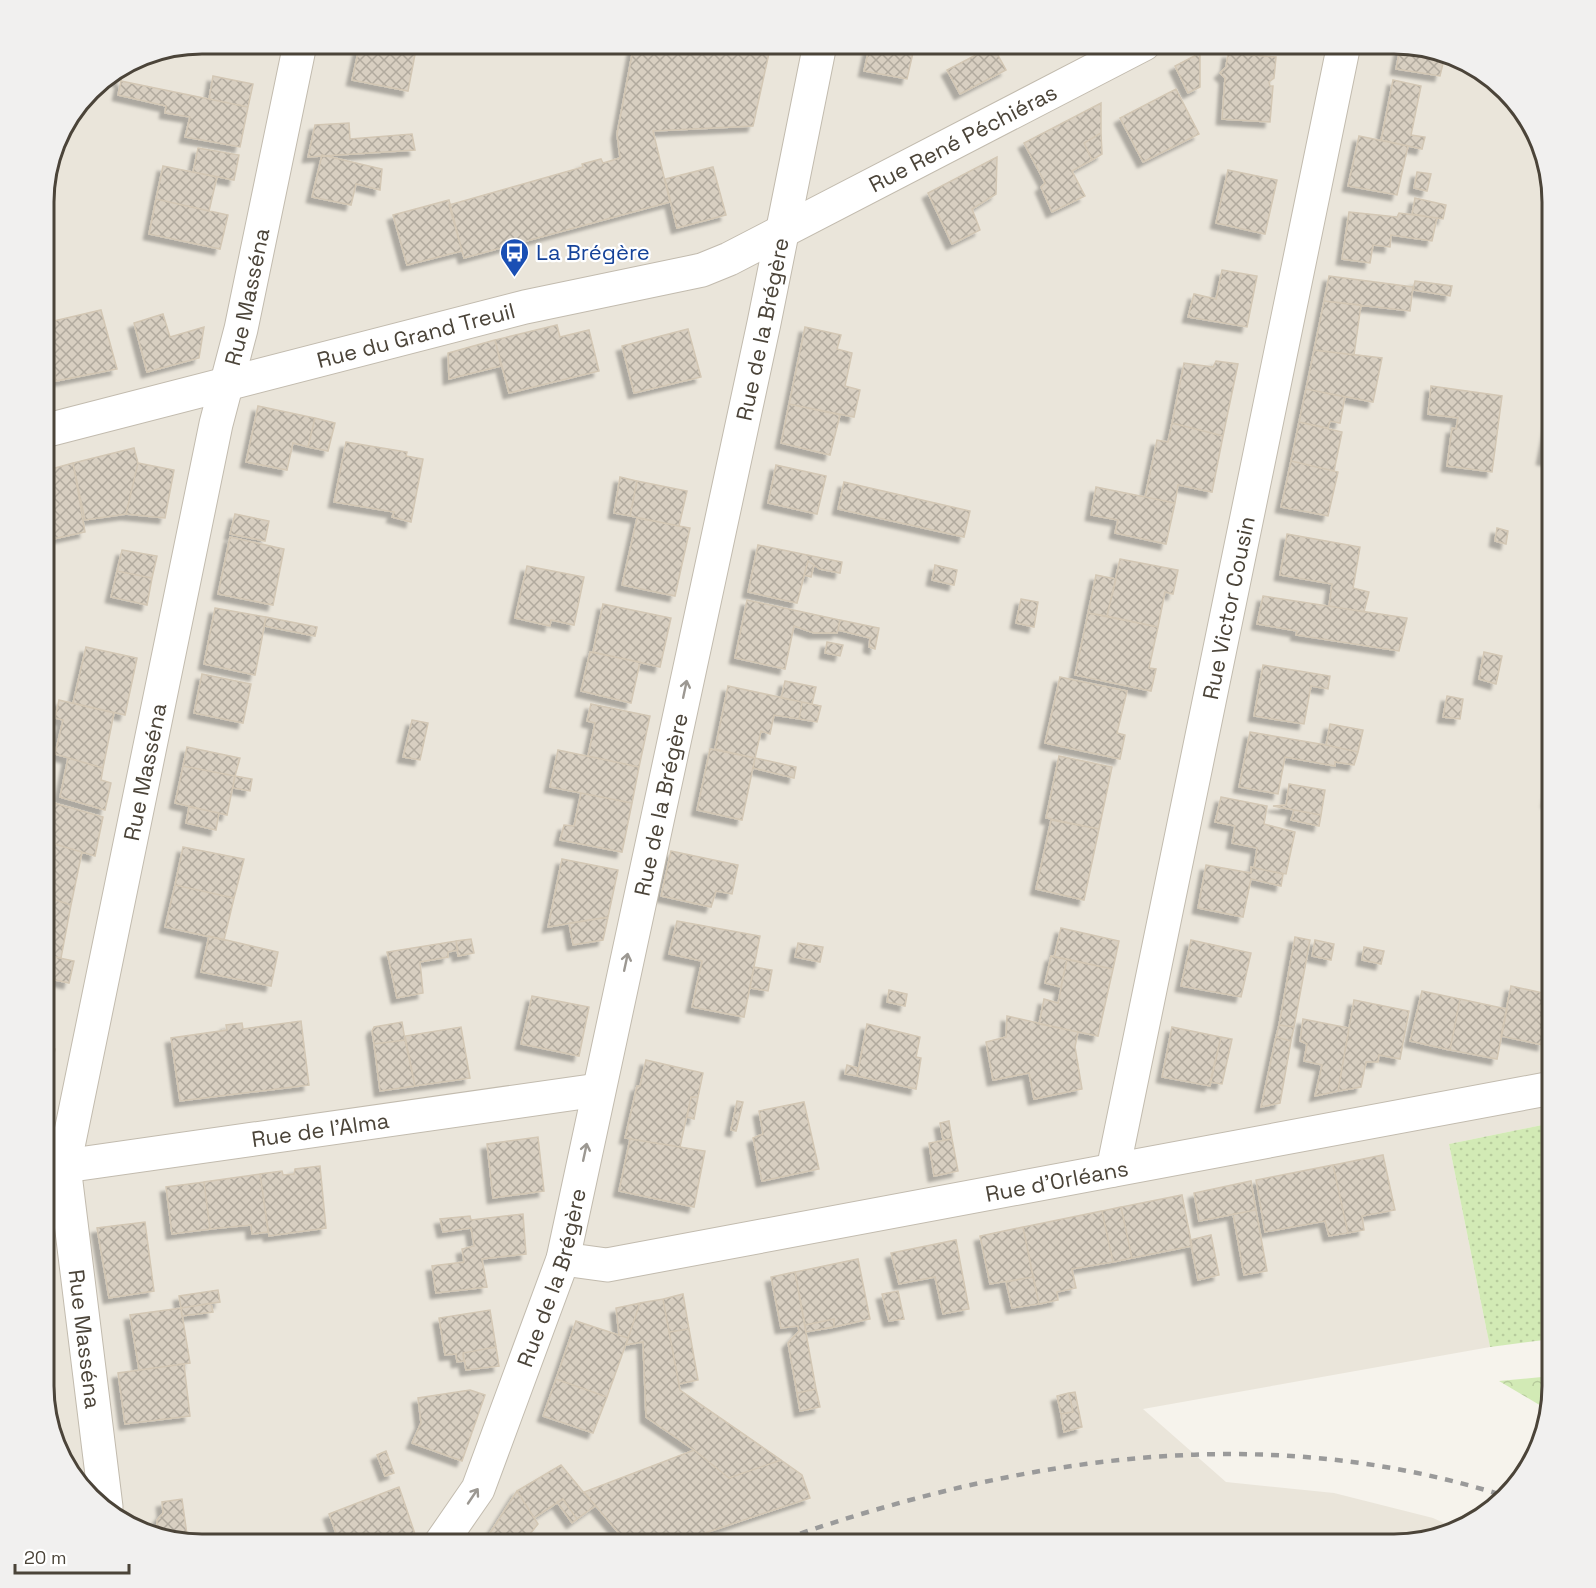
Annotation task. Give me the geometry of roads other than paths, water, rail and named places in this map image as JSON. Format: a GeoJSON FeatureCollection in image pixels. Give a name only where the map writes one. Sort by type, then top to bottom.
{"type":"FeatureCollection","features":[{"type":"Feature","properties":{"kind":"street","name":"Rue Masséna"},"geometry":{"type":"LineString","coordinates":[[105,1497],[54,1168],[226,383],[241,328],[298,54]]}},
{"type":"Feature","properties":{"kind":"street","name":"Rue de la Brégère"},"geometry":{"type":"LineString","coordinates":[[447,1534],[478,1489],[563,1258],[783,230],[818,54]]}},
{"type":"Feature","properties":{"kind":"street","name":"Rue René Péchiéras"},"geometry":{"type":"LineString","coordinates":[[783,230],[1125,54]]}},
{"type":"Feature","properties":{"kind":"street","name":"Rue Victor Cousin"},"geometry":{"type":"LineString","coordinates":[[1113,1170],[1342,54]]}},
{"type":"Feature","properties":{"kind":"street","name":"Rue du Grand Treuil"},"geometry":{"type":"LineString","coordinates":[[54,428],[525,307],[702,270],[729,259],[783,230]]}},
{"type":"Feature","properties":{"kind":"street","name":"Rue de l'Alma"},"geometry":{"type":"LineString","coordinates":[[54,1168],[598,1090]]}},
{"type":"Feature","properties":{"kind":"street","name":"Rue d'Orléans"},"geometry":{"type":"LineString","coordinates":[[563,1258],[607,1265],[1542,1090]]}},
{"type":"Feature","properties":{"kind":"railway"},"geometry":{"type":"LineString","coordinates":[[800,1534],[860,1514],[951,1490],[1043,1471],[1134,1458],[1227,1454],[1319,1458],[1412,1472],[1495,1494]]}},
{"type":"Feature","properties":{"kind":"place","name":"La Brégère"},"geometry":{"type":"Point","coordinates":[515,278]}}]}
